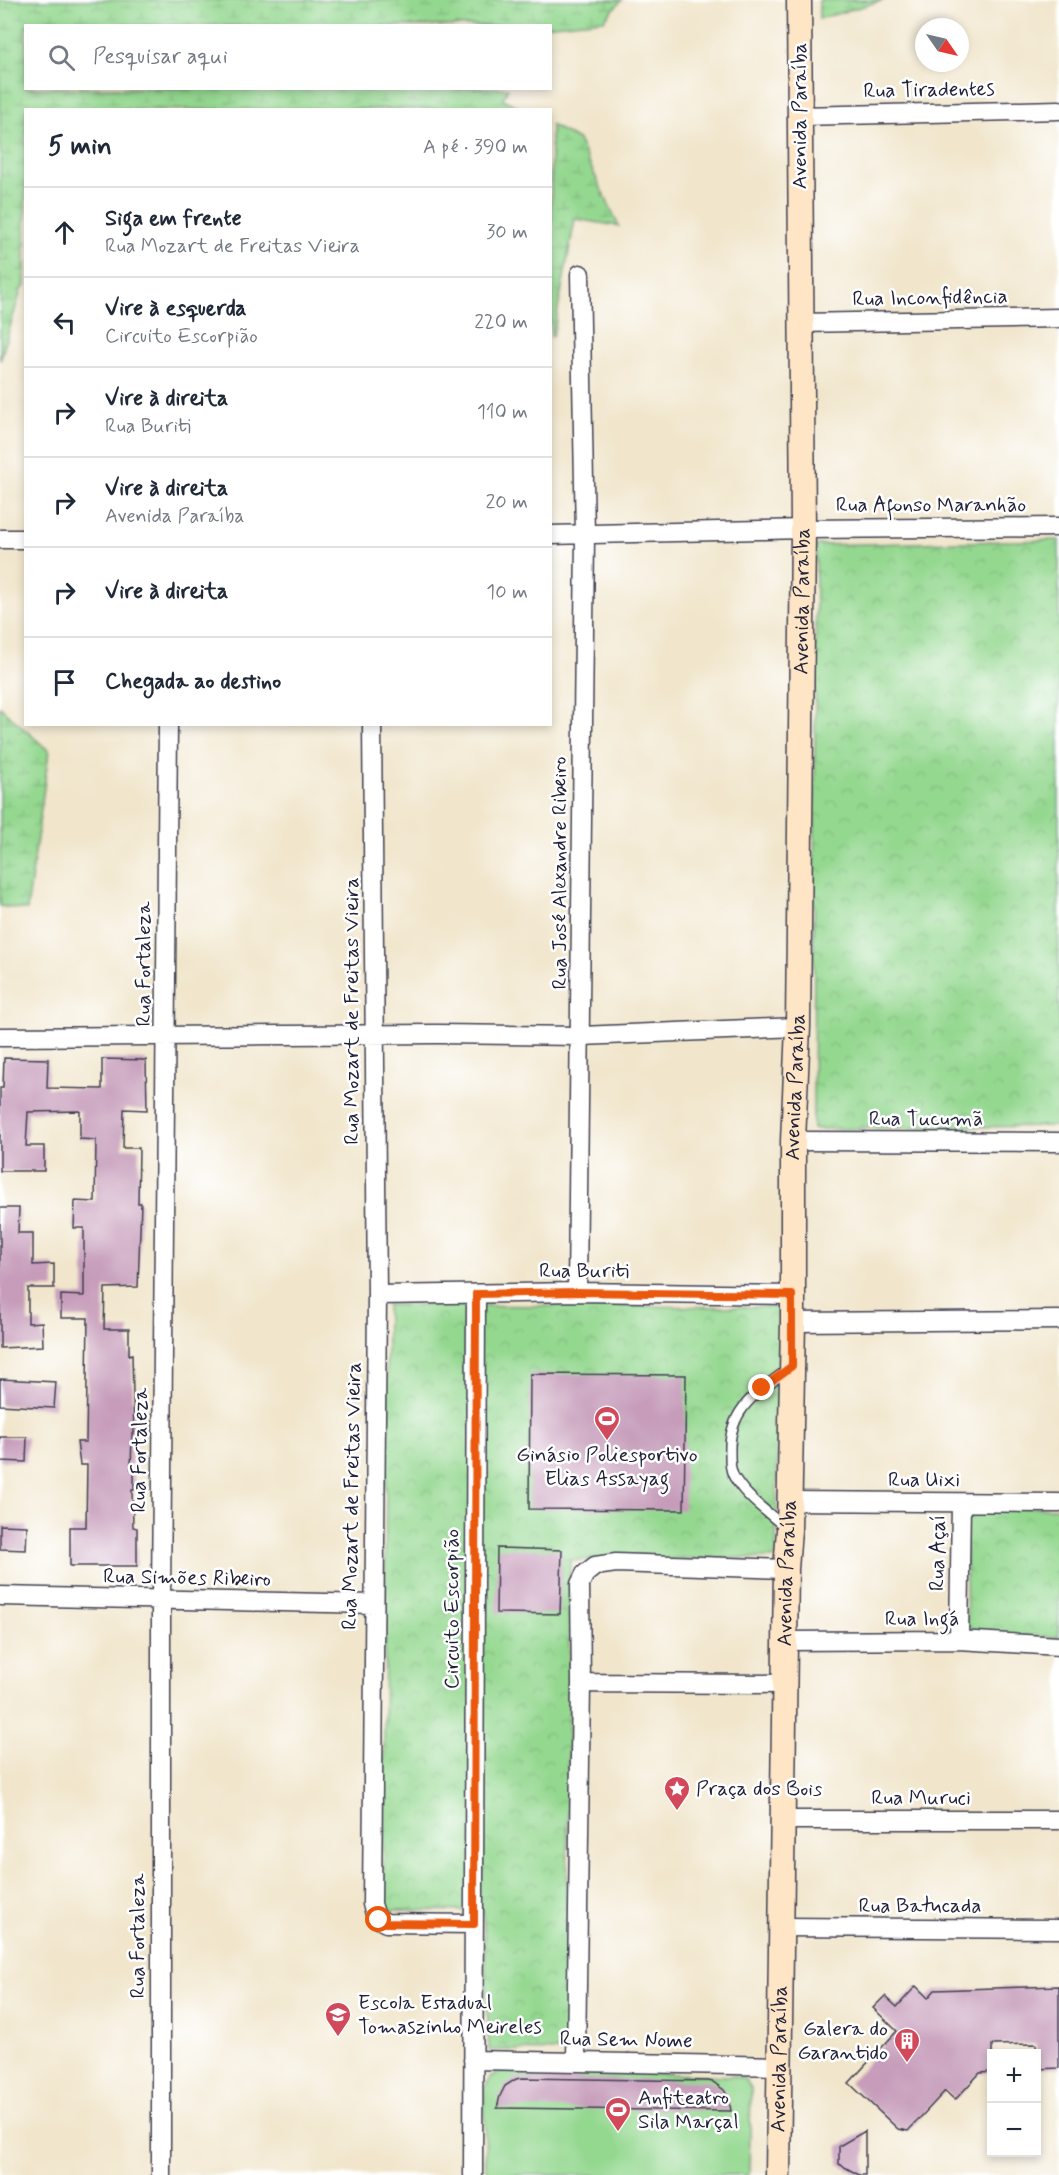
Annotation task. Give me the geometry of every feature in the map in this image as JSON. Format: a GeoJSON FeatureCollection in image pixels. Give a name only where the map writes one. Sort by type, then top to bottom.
{"type":"FeatureCollection","features":[{"type":"Feature","properties":{"kind":"street","name":"Avenida Paraíba"},"geometry":{"type":"LineString","coordinates":[[778,2175],[786,1569],[789,1530],[793,1322],[793,1141],[798,1027],[803,529],[799,0]]}},
{"type":"Feature","properties":{"kind":"street","name":"Rua Tiradentes"},"geometry":{"type":"LineString","coordinates":[[800,116],[1059,110]]}},
{"type":"Feature","properties":{"kind":"street","name":"Rua José Alexandre Ribeiro"},"geometry":{"type":"LineString","coordinates":[[577,1292],[585,535],[580,274]]}},
{"type":"Feature","properties":{"kind":"street","name":"Rua Inconfidência"},"geometry":{"type":"LineString","coordinates":[[801,323],[1059,318]]}},
{"type":"Feature","properties":{"kind":"street","name":"Rua Afonso Maranhão"},"geometry":{"type":"LineString","coordinates":[[552,535],[803,529],[1059,527]]}},
{"type":"Feature","properties":{"kind":"street"},"geometry":{"type":"LineString","coordinates":[[0,538],[24,539]]}},
{"type":"Feature","properties":{"kind":"street","name":"Rua Fortaleza"},"geometry":{"type":"LineString","coordinates":[[161,2175],[161,1600],[168,726]]}},
{"type":"Feature","properties":{"kind":"street","name":"Rua Mozart de Freitas Vieira"},"geometry":{"type":"LineString","coordinates":[[372,726],[377,1295],[372,1904],[379,1920],[386,1923],[474,1924]]}},
{"type":"Feature","properties":{"kind":"street"},"geometry":{"type":"LineString","coordinates":[[0,1037],[375,1034],[581,1036],[798,1027]]}},
{"type":"Feature","properties":{"kind":"street","name":"Rua Tucumã"},"geometry":{"type":"LineString","coordinates":[[793,1141],[1059,1142]]}},
{"type":"Feature","properties":{"kind":"street","name":"Rua Buriti"},"geometry":{"type":"LineString","coordinates":[[377,1295],[577,1292],[792,1295]]}},
{"type":"Feature","properties":{"kind":"street","name":"Circuito Escorpião"},"geometry":{"type":"LineString","coordinates":[[474,1924],[476,1294]]}},
{"type":"Feature","properties":{"kind":"street"},"geometry":{"type":"LineString","coordinates":[[793,1322],[1059,1320]]}},
{"type":"Feature","properties":{"kind":"street","name":"Rua Uixi"},"geometry":{"type":"LineString","coordinates":[[789,1501],[1059,1503]]}},
{"type":"Feature","properties":{"kind":"street","name":"Rua Açaí"},"geometry":{"type":"LineString","coordinates":[[959,1641],[961,1503]]}},
{"type":"Feature","properties":{"kind":"street"},"geometry":{"type":"LineString","coordinates":[[576,2061],[581,1683],[580,1584],[585,1574],[595,1566],[609,1563],[786,1569]]}},
{"type":"Feature","properties":{"kind":"street","name":"Rua Simões Ribeiro"},"geometry":{"type":"LineString","coordinates":[[0,1596],[373,1604]]}},
{"type":"Feature","properties":{"kind":"street","name":"Rua Ingá"},"geometry":{"type":"LineString","coordinates":[[785,1641],[959,1641],[1059,1646]]}},
{"type":"Feature","properties":{"kind":"street"},"geometry":{"type":"LineString","coordinates":[[581,1683],[784,1684]]}},
{"type":"Feature","properties":{"kind":"street","name":"Rua Muruci"},"geometry":{"type":"LineString","coordinates":[[782,1820],[1059,1820]]}},
{"type":"Feature","properties":{"kind":"street"},"geometry":{"type":"LineString","coordinates":[[473,2175],[474,1924]]}},
{"type":"Feature","properties":{"kind":"street","name":"Rua Batucada"},"geometry":{"type":"LineString","coordinates":[[781,1928],[1059,1929]]}},
{"type":"Feature","properties":{"kind":"street","name":"Rua Sem Nome"},"geometry":{"type":"LineString","coordinates":[[473,2060],[778,2066]]}},
{"type":"Feature","properties":{"kind":"lane"},"geometry":{"type":"LineString","coordinates":[[789,1530],[737,1482],[730,1467],[730,1443],[734,1422],[743,1407],[762,1388],[792,1366]]}},
{"type":"Feature","properties":{"kind":"green space"},"geometry":{"type":"Polygon","coordinates":[[[0,0],[622,0],[604,20],[552,25],[24,24],[24,90],[507,90],[503,99],[520,108],[24,108],[24,287],[21,290],[0,361],[0,0]]]}},
{"type":"Feature","properties":{"kind":"green space"},"geometry":{"type":"Polygon","coordinates":[[[819,0],[884,0],[819,19],[819,0]]]}},
{"type":"Feature","properties":{"kind":"green space"},"geometry":{"type":"Polygon","coordinates":[[[552,126],[578,140],[619,226],[575,219],[553,336],[552,126]]]}},
{"type":"Feature","properties":{"kind":"green space"},"geometry":{"type":"Polygon","coordinates":[[[1059,540],[1059,1126],[813,1129],[816,545],[1059,540]]]}},
{"type":"Feature","properties":{"kind":"green space"},"geometry":{"type":"Polygon","coordinates":[[[0,707],[49,751],[27,910],[0,906],[0,707]]]}},
{"type":"Feature","properties":{"kind":"green space"},"geometry":{"type":"Polygon","coordinates":[[[387,1305],[779,1307],[776,1558],[570,1560],[566,2051],[489,2050],[483,1911],[383,1910],[387,1305]]]}},
{"type":"Feature","properties":{"kind":"green space"},"geometry":{"type":"Polygon","coordinates":[[[965,1506],[1059,1508],[1059,1637],[967,1634],[965,1506]]]}},
{"type":"Feature","properties":{"kind":"green space","name":"Anfiteatro Sila Marçal"},"geometry":{"type":"Polygon","coordinates":[[[504,2069],[733,2076],[745,2079],[751,2088],[749,2175],[486,2175],[484,2090],[490,2078],[504,2069]]]}},
{"type":"Feature","properties":{"kind":"building"},"geometry":{"type":"Polygon","coordinates":[[[4,1058],[48,1059],[47,1088],[102,1089],[102,1059],[146,1060],[147,1110],[124,1109],[123,1148],[139,1148],[138,1203],[141,1203],[138,1287],[105,1288],[104,1329],[129,1329],[129,1355],[132,1354],[134,1434],[132,1434],[131,1469],[134,1469],[133,1527],[137,1528],[137,1566],[70,1566],[70,1527],[86,1527],[87,1465],[80,1465],[77,1442],[86,1442],[88,1318],[61,1318],[61,1295],[84,1296],[84,1228],[74,1228],[75,1201],[95,1202],[96,1140],[80,1139],[80,1111],[28,1112],[26,1146],[44,1146],[44,1171],[0,1171],[0,1088],[3,1088],[4,1058]]]}},
{"type":"Feature","properties":{"kind":"building"},"geometry":{"type":"Polygon","coordinates":[[[0,1208],[19,1208],[18,1233],[33,1233],[33,1265],[54,1264],[54,1288],[28,1288],[28,1323],[42,1322],[43,1346],[0,1348],[0,1208]]]}},
{"type":"Feature","properties":{"kind":"building","name":"Ginásio Poliesportivo Elias Assayag"},"geometry":{"type":"Polygon","coordinates":[[[530,1374],[686,1375],[684,1510],[529,1509],[530,1374]]]}},
{"type":"Feature","properties":{"kind":"building"},"geometry":{"type":"Polygon","coordinates":[[[0,1379],[56,1382],[54,1408],[0,1405],[0,1379]]]}},
{"type":"Feature","properties":{"kind":"building"},"geometry":{"type":"Polygon","coordinates":[[[0,1437],[27,1437],[26,1462],[0,1461],[0,1437]]]}},
{"type":"Feature","properties":{"kind":"building"},"geometry":{"type":"Polygon","coordinates":[[[0,1525],[27,1526],[26,1550],[0,1549],[0,1525]]]}},
{"type":"Feature","properties":{"kind":"building"},"geometry":{"type":"Polygon","coordinates":[[[497,1548],[562,1550],[560,1614],[496,1613],[497,1548]]]}},
{"type":"Feature","properties":{"kind":"building","name":"Galera do Garantido"},"geometry":{"type":"Polygon","coordinates":[[[916,1986],[928,1998],[935,1990],[1059,1986],[1059,2068],[1041,2069],[1041,2049],[1036,2049],[1036,2044],[992,2045],[992,2049],[987,2049],[987,2072],[980,2073],[955,2100],[945,2091],[908,2131],[898,2129],[849,2083],[897,2031],[873,2008],[885,1996],[897,2007],[916,1986]]]}},
{"type":"Feature","properties":{"kind":"building"},"geometry":{"type":"Polygon","coordinates":[[[522,2078],[708,2081],[724,2090],[729,2099],[731,2111],[497,2108],[505,2086],[522,2078]]]}},
{"type":"Feature","properties":{"kind":"building"},"geometry":{"type":"Polygon","coordinates":[[[865,2131],[865,2175],[859,2175],[839,2164],[839,2146],[865,2131]]]}},
{"type":"Feature","properties":{"kind":"place","name":"Ginásio Poliesportivo Elias Assayag"},"geometry":{"type":"Point","coordinates":[607,1442]}},
{"type":"Feature","properties":{"kind":"place","name":"Praça dos Bois"},"geometry":{"type":"Point","coordinates":[677,1812]}},
{"type":"Feature","properties":{"kind":"place","name":"Escola Estadual Tomaszinho Meireles"},"geometry":{"type":"Point","coordinates":[338,2038]}},
{"type":"Feature","properties":{"kind":"place","name":"Galera do Garantido"},"geometry":{"type":"Point","coordinates":[907,2064]}},
{"type":"Feature","properties":{"kind":"place","name":"Anfiteatro Sila Marçal"},"geometry":{"type":"Point","coordinates":[618,2133]}},
{"type":"Feature","properties":{"kind":"route"},"geometry":{"type":"LineString","coordinates":[[379,1920],[386,1923],[474,1924],[476,1294],[577,1292],[792,1295],[792,1366],[762,1388]]}}]}
